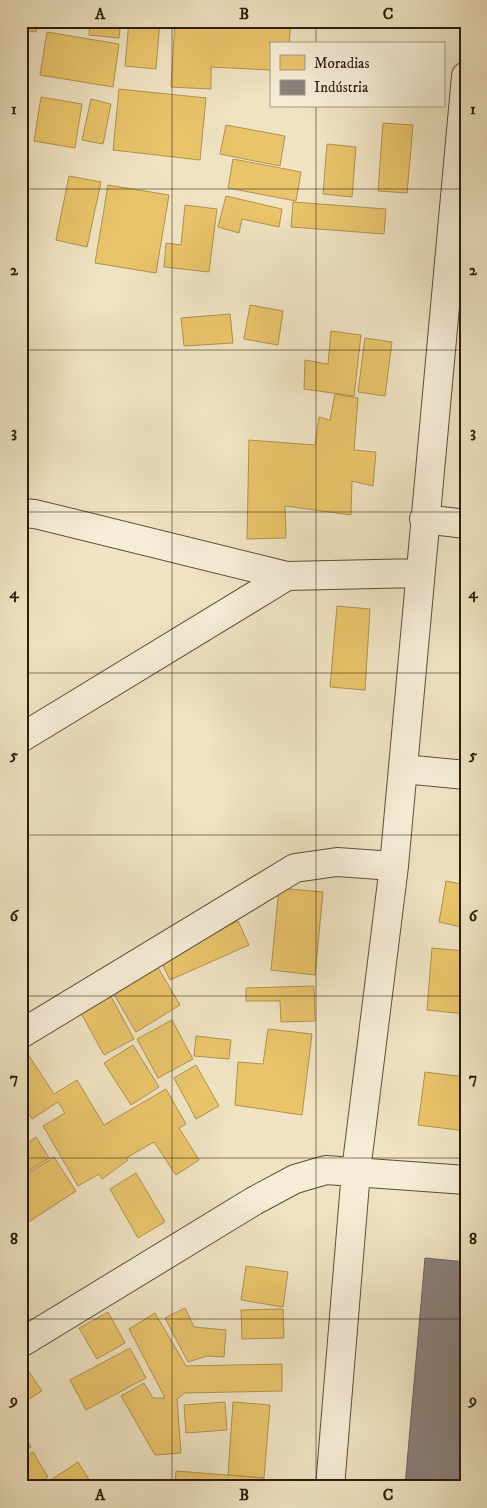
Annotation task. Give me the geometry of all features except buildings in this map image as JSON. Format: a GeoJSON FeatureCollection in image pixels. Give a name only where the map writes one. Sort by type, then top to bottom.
{"type":"FeatureCollection","features":[{"type":"Feature","properties":{"kind":"street"},"geometry":{"type":"LineString","coordinates":[[330,1487],[356,1171],[394,866],[424,519],[466,76]]}},
{"type":"Feature","properties":{"kind":"street"},"geometry":{"type":"LineString","coordinates":[[21,513],[35,514],[287,576],[420,573]]}},
{"type":"Feature","properties":{"kind":"street"},"geometry":{"type":"LineString","coordinates":[[424,519],[466,524]]}},
{"type":"Feature","properties":{"kind":"street"},"geometry":{"type":"LineString","coordinates":[[21,738],[287,576]]}},
{"type":"Feature","properties":{"kind":"street"},"geometry":{"type":"LineString","coordinates":[[403,769],[466,775]]}},
{"type":"Feature","properties":{"kind":"street"},"geometry":{"type":"LineString","coordinates":[[21,1034],[295,868],[337,862],[394,866]]}},
{"type":"Feature","properties":{"kind":"street"},"geometry":{"type":"LineString","coordinates":[[21,1342],[254,1201],[295,1179],[326,1170],[466,1180]]}}]}
